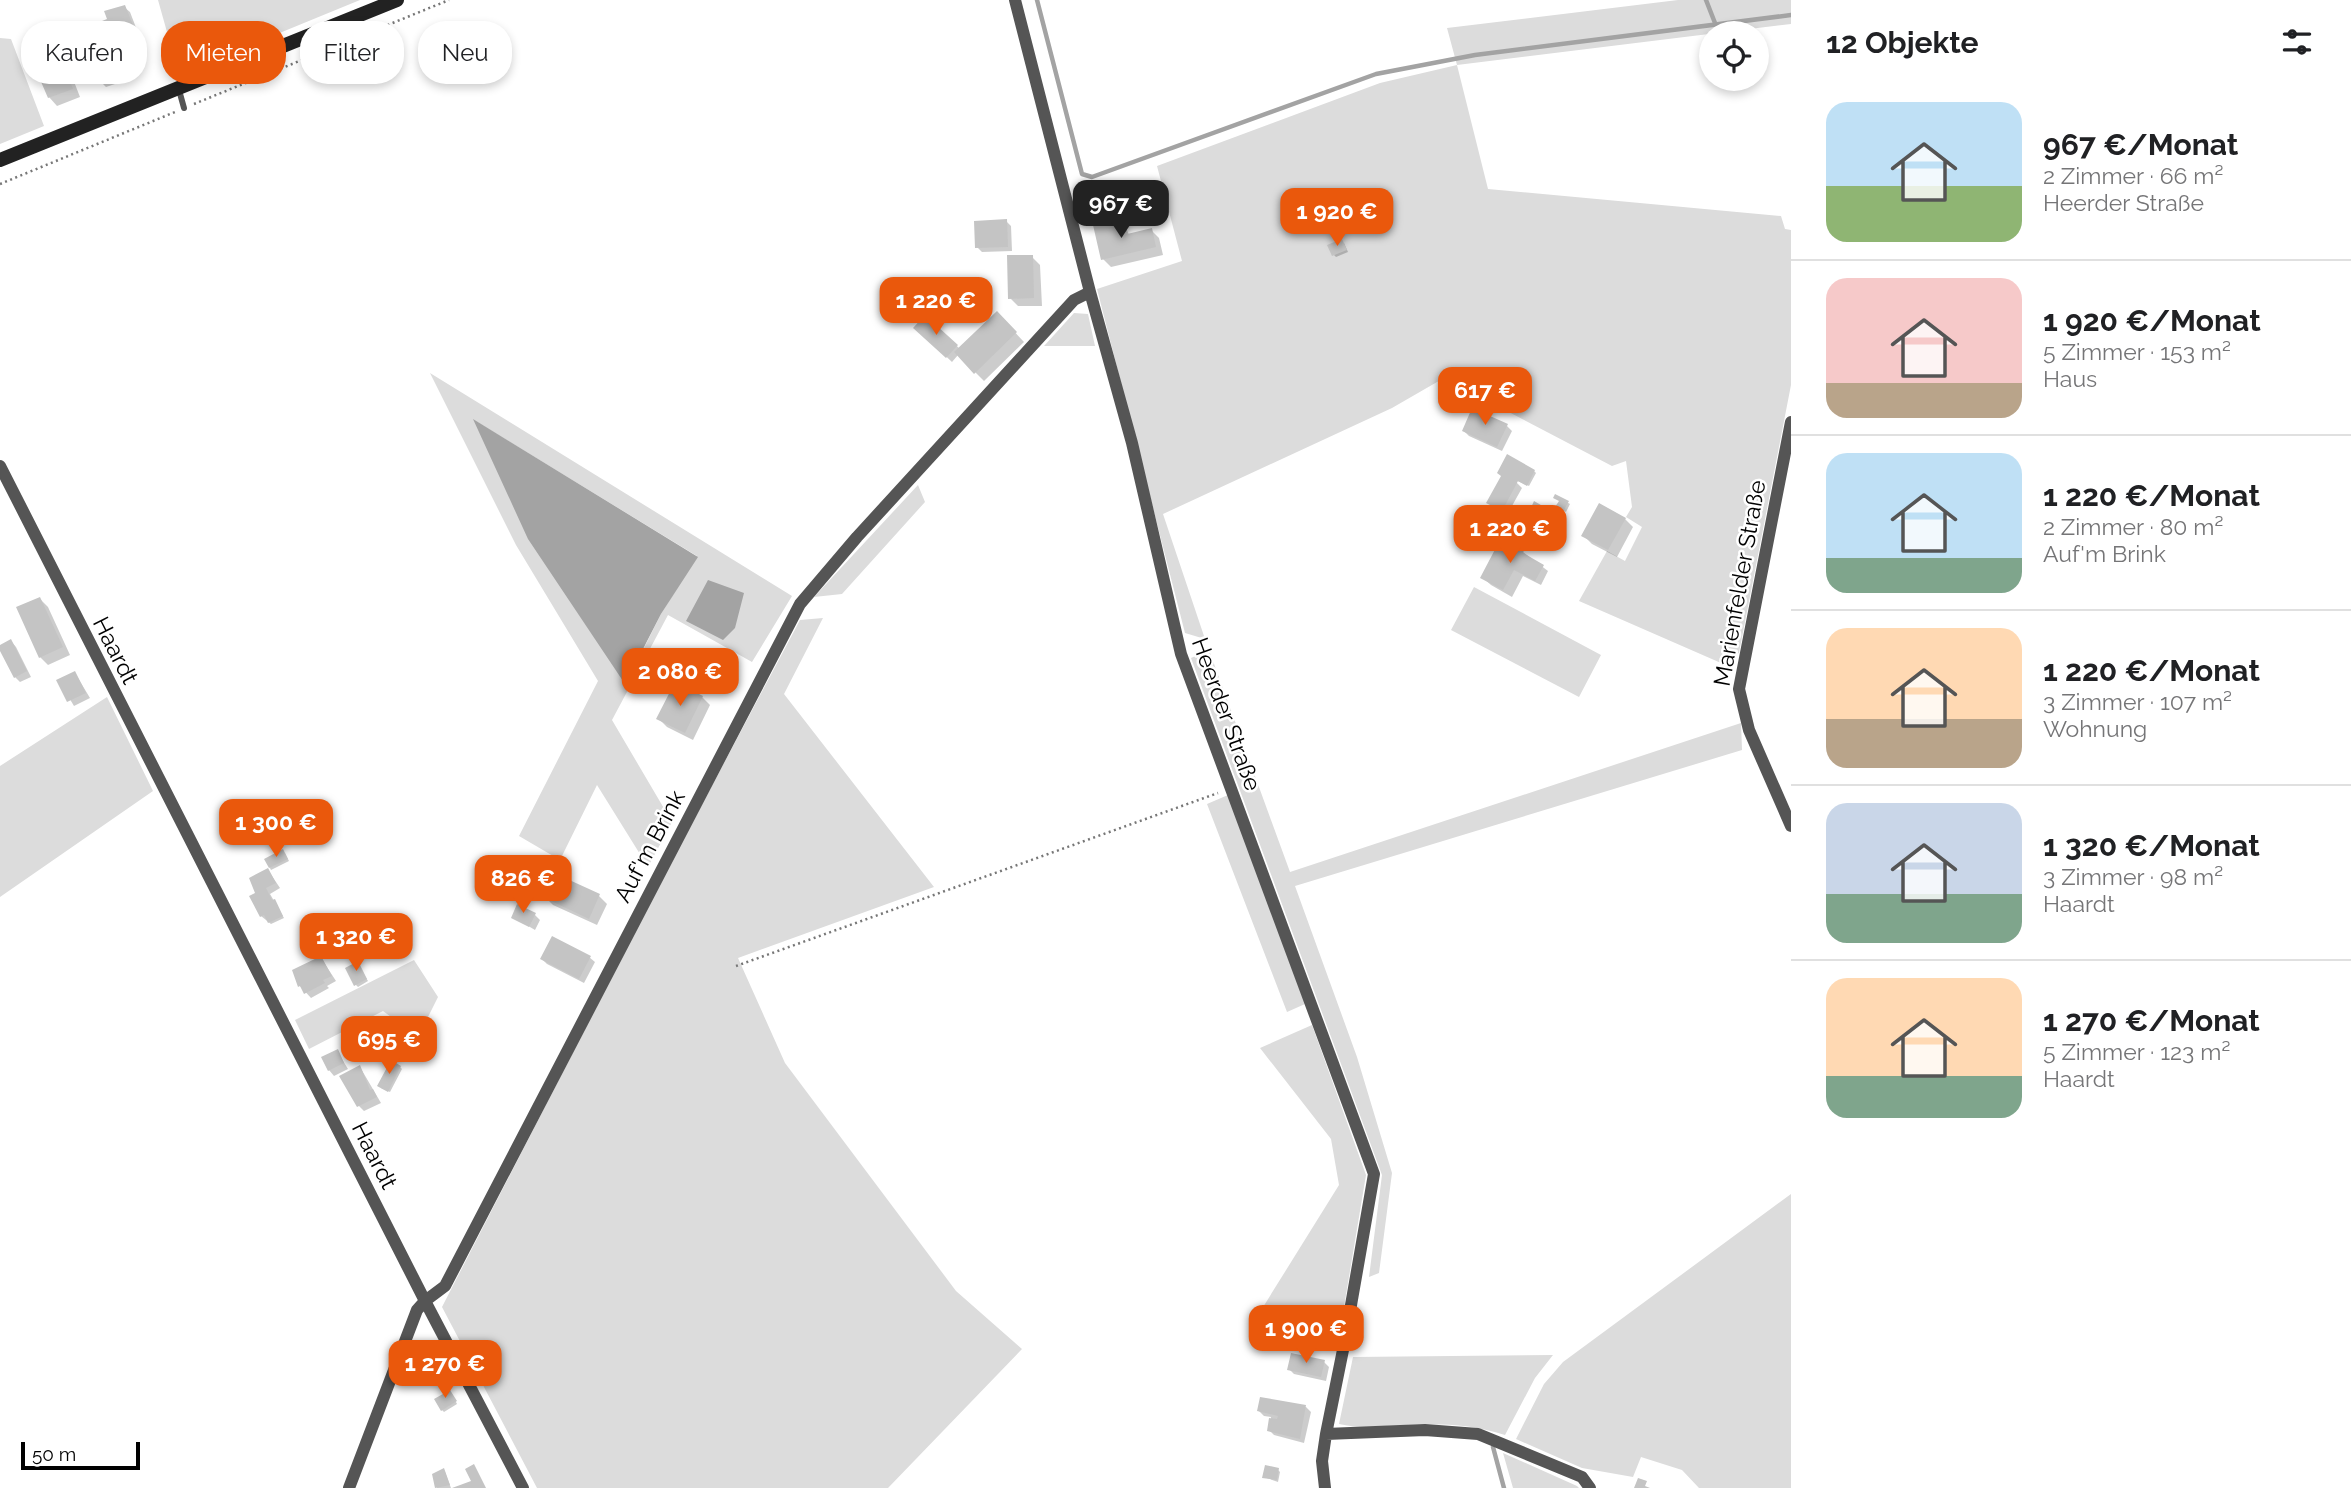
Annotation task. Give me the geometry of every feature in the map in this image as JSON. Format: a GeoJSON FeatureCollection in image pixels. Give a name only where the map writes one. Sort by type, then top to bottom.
{"type":"FeatureCollection","features":[{"type":"Feature","properties":{"kind":"main road"},"geometry":{"type":"LineString","coordinates":[[0,160],[397,0]]}},
{"type":"Feature","properties":{"kind":"street","name":"Heerder Straße"},"geometry":{"type":"LineString","coordinates":[[1015,0],[1132,443],[1181,654],[1374,1174],[1345,1345],[1326,1434],[1322,1461],[1325,1488]]}},
{"type":"Feature","properties":{"kind":"street","name":"Auf'm Brink"},"geometry":{"type":"LineString","coordinates":[[349,1488],[418,1310],[445,1286],[800,604],[857,537],[1074,300],[1090,292]]}},
{"type":"Feature","properties":{"kind":"street","name":"Marienfelder Straße"},"geometry":{"type":"LineString","coordinates":[[1791,422],[1739,689],[1749,730],[1791,826]]}},
{"type":"Feature","properties":{"kind":"street","name":"Haardt"},"geometry":{"type":"LineString","coordinates":[[0,466],[523,1488]]}},
{"type":"Feature","properties":{"kind":"street"},"geometry":{"type":"LineString","coordinates":[[1326,1434],[1425,1430],[1478,1434],[1582,1477],[1590,1488]]}},
{"type":"Feature","properties":{"kind":"lane"},"geometry":{"type":"LineString","coordinates":[[178,88],[184,108]]}},
{"type":"Feature","properties":{"kind":"path"},"geometry":{"type":"LineString","coordinates":[[0,184],[449,0]]}},
{"type":"Feature","properties":{"kind":"path"},"geometry":{"type":"LineString","coordinates":[[736,966],[1231,788]]}},
{"type":"Feature","properties":{"kind":"shaded area"},"geometry":{"type":"Polygon","coordinates":[[[158,0],[360,0],[309,21],[300,21],[300,25],[286,30],[286,21],[164,21],[158,0]]]}},
{"type":"Feature","properties":{"kind":"shaded area"},"geometry":{"type":"Polygon","coordinates":[[[1678,0],[1791,0],[1791,24],[1769,27],[1769,21],[1699,21],[1699,35],[1457,65],[1447,28],[1678,0]]]}},
{"type":"Feature","properties":{"kind":"shaded area"},"geometry":{"type":"Polygon","coordinates":[[[0,38],[11,39],[21,65],[21,84],[28,84],[44,126],[0,144],[0,38]]]}},
{"type":"Feature","properties":{"kind":"shaded area"},"geometry":{"type":"Polygon","coordinates":[[[1457,65],[1488,189],[1781,216],[1785,229],[1791,230],[1791,385],[1739,653],[1721,663],[1579,601],[1607,551],[1625,561],[1642,527],[1626,517],[1632,507],[1626,461],[1612,466],[1444,378],[1392,408],[1163,514],[1205,639],[1185,633],[1097,289],[1182,261],[1157,166],[1380,83],[1457,65]]]}},
{"type":"Feature","properties":{"kind":"shaded area"},"geometry":{"type":"Polygon","coordinates":[[[1074,313],[1088,314],[1095,346],[1044,346],[1074,313]]]}},
{"type":"Feature","properties":{"kind":"shaded area"},"geometry":{"type":"Polygon","coordinates":[[[430,373],[792,596],[752,662],[668,615],[612,720],[672,822],[648,867],[597,785],[560,860],[519,836],[598,681],[516,545],[430,373]],[[474,420],[626,684],[661,614],[697,556],[474,420]]]}},
{"type":"Feature","properties":{"kind":"shaded area"},"geometry":{"type":"Polygon","coordinates":[[[473,419],[698,557],[661,614],[625,684],[528,539],[473,419]]]}},
{"type":"Feature","properties":{"kind":"shaded area"},"geometry":{"type":"Polygon","coordinates":[[[918,485],[925,502],[842,594],[814,597],[918,485]]]}},
{"type":"Feature","properties":{"kind":"shaded area"},"geometry":{"type":"Polygon","coordinates":[[[708,580],[744,593],[735,628],[723,640],[686,621],[708,580]]]}},
{"type":"Feature","properties":{"kind":"shaded area"},"geometry":{"type":"Polygon","coordinates":[[[1474,587],[1601,655],[1579,697],[1451,630],[1474,587]]]}},
{"type":"Feature","properties":{"kind":"shaded area"},"geometry":{"type":"Polygon","coordinates":[[[823,618],[784,694],[934,887],[738,958],[785,1063],[956,1291],[1022,1349],[888,1488],[537,1488],[442,1307],[655,893],[800,620],[823,618]]]}},
{"type":"Feature","properties":{"kind":"shaded area"},"geometry":{"type":"Polygon","coordinates":[[[1209,650],[1290,872],[1741,723],[1742,750],[1295,886],[1357,1057],[1392,1173],[1379,1273],[1369,1277],[1382,1175],[1191,658],[1209,650]]]}},
{"type":"Feature","properties":{"kind":"shaded area"},"geometry":{"type":"Polygon","coordinates":[[[107,697],[153,791],[0,897],[0,766],[107,697]]]}},
{"type":"Feature","properties":{"kind":"shaded area"},"geometry":{"type":"Polygon","coordinates":[[[1228,795],[1305,1004],[1287,1012],[1207,804],[1228,795]]]}},
{"type":"Feature","properties":{"kind":"shaded area"},"geometry":{"type":"Polygon","coordinates":[[[414,960],[438,997],[418,1037],[383,1011],[309,1049],[295,1020],[414,960]]]}},
{"type":"Feature","properties":{"kind":"shaded area"},"geometry":{"type":"Polygon","coordinates":[[[1312,1025],[1366,1175],[1338,1343],[1250,1328],[1339,1185],[1331,1139],[1260,1048],[1312,1025]]]}},
{"type":"Feature","properties":{"kind":"shaded area"},"geometry":{"type":"Polygon","coordinates":[[[1791,1194],[1791,1488],[1699,1488],[1682,1470],[1641,1457],[1633,1477],[1582,1468],[1516,1439],[1544,1384],[1563,1362],[1791,1194]]]}},
{"type":"Feature","properties":{"kind":"shaded area"},"geometry":{"type":"Polygon","coordinates":[[[1553,1355],[1535,1378],[1505,1435],[1455,1425],[1363,1427],[1339,1424],[1353,1357],[1553,1355]]]}},
{"type":"Feature","properties":{"kind":"shaded area"},"geometry":{"type":"Polygon","coordinates":[[[1503,1453],[1577,1486],[1579,1488],[1513,1488],[1503,1453]]]}},
{"type":"Feature","properties":{"kind":"building"},"geometry":{"type":"Polygon","coordinates":[[[125,5],[131,21],[102,21],[107,19],[104,11],[125,5]]]}},
{"type":"Feature","properties":{"kind":"building"},"geometry":{"type":"Polygon","coordinates":[[[42,84],[71,84],[73,89],[48,98],[42,84]]]}},
{"type":"Feature","properties":{"kind":"building"},"geometry":{"type":"Polygon","coordinates":[[[1007,219],[1008,247],[975,248],[974,221],[1007,219]]]}},
{"type":"Feature","properties":{"kind":"building"},"geometry":{"type":"Polygon","coordinates":[[[1120,219],[1123,235],[1152,228],[1156,247],[1101,260],[1093,225],[1120,219]]]}},
{"type":"Feature","properties":{"kind":"building"},"geometry":{"type":"Polygon","coordinates":[[[1342,239],[1347,250],[1332,256],[1327,245],[1342,239]]]}},
{"type":"Feature","properties":{"kind":"building"},"geometry":{"type":"Polygon","coordinates":[[[1007,255],[1033,255],[1034,298],[1008,299],[1007,255]]]}},
{"type":"Feature","properties":{"kind":"building"},"geometry":{"type":"Polygon","coordinates":[[[997,311],[1017,332],[974,374],[954,352],[997,311]]]}},
{"type":"Feature","properties":{"kind":"building"},"geometry":{"type":"Polygon","coordinates":[[[925,315],[958,345],[946,358],[913,328],[925,315]]]}},
{"type":"Feature","properties":{"kind":"building"},"geometry":{"type":"Polygon","coordinates":[[[1472,408],[1508,424],[1497,447],[1462,431],[1472,408]]]}},
{"type":"Feature","properties":{"kind":"building"},"geometry":{"type":"Polygon","coordinates":[[[1507,454],[1535,470],[1527,486],[1518,481],[1502,511],[1486,503],[1501,476],[1497,473],[1507,454]]]}},
{"type":"Feature","properties":{"kind":"building"},"geometry":{"type":"Polygon","coordinates":[[[1555,494],[1569,501],[1563,512],[1555,507],[1559,501],[1553,498],[1555,494]]]}},
{"type":"Feature","properties":{"kind":"building"},"geometry":{"type":"Polygon","coordinates":[[[1534,501],[1553,512],[1542,533],[1524,523],[1534,501]]]}},
{"type":"Feature","properties":{"kind":"building"},"geometry":{"type":"Polygon","coordinates":[[[1599,503],[1626,518],[1608,550],[1581,536],[1599,503]]]}},
{"type":"Feature","properties":{"kind":"building"},"geometry":{"type":"Polygon","coordinates":[[[1501,538],[1544,565],[1535,581],[1514,570],[1503,590],[1480,578],[1501,538]]]}},
{"type":"Feature","properties":{"kind":"building"},"geometry":{"type":"Polygon","coordinates":[[[40,597],[63,647],[39,658],[16,607],[40,597]]]}},
{"type":"Feature","properties":{"kind":"building"},"geometry":{"type":"Polygon","coordinates":[[[11,639],[27,671],[14,678],[0,651],[0,645],[11,639]]]}},
{"type":"Feature","properties":{"kind":"building"},"geometry":{"type":"Polygon","coordinates":[[[75,671],[86,693],[67,702],[56,680],[75,671]]]}},
{"type":"Feature","properties":{"kind":"building"},"geometry":{"type":"Polygon","coordinates":[[[675,682],[703,696],[685,733],[656,719],[675,682]]]}},
{"type":"Feature","properties":{"kind":"building"},"geometry":{"type":"Polygon","coordinates":[[[283,849],[288,859],[269,868],[264,859],[283,849]]]}},
{"type":"Feature","properties":{"kind":"building"},"geometry":{"type":"Polygon","coordinates":[[[268,868],[276,883],[266,888],[283,916],[268,923],[264,915],[260,917],[249,896],[255,893],[249,878],[268,868]]]}},
{"type":"Feature","properties":{"kind":"building"},"geometry":{"type":"Polygon","coordinates":[[[554,873],[600,894],[589,919],[543,897],[554,873]]]}},
{"type":"Feature","properties":{"kind":"building"},"geometry":{"type":"Polygon","coordinates":[[[517,904],[536,913],[529,927],[511,918],[517,904]]]}},
{"type":"Feature","properties":{"kind":"building"},"geometry":{"type":"Polygon","coordinates":[[[552,936],[591,956],[579,979],[540,959],[552,936]]]}},
{"type":"Feature","properties":{"kind":"building"},"geometry":{"type":"Polygon","coordinates":[[[321,956],[332,976],[323,980],[325,983],[304,994],[300,986],[298,987],[292,970],[321,956]]]}},
{"type":"Feature","properties":{"kind":"building"},"geometry":{"type":"Polygon","coordinates":[[[358,961],[367,979],[354,986],[345,968],[358,961]]]}},
{"type":"Feature","properties":{"kind":"building"},"geometry":{"type":"Polygon","coordinates":[[[338,1049],[344,1063],[328,1071],[321,1057],[338,1049]]]}},
{"type":"Feature","properties":{"kind":"building"},"geometry":{"type":"Polygon","coordinates":[[[391,1060],[401,1066],[388,1092],[377,1086],[391,1060]]]}},
{"type":"Feature","properties":{"kind":"building"},"geometry":{"type":"Polygon","coordinates":[[[360,1065],[370,1090],[373,1089],[377,1097],[357,1107],[339,1076],[360,1065]]]}},
{"type":"Feature","properties":{"kind":"building"},"geometry":{"type":"Polygon","coordinates":[[[1291,1353],[1325,1360],[1321,1377],[1287,1370],[1291,1353]]]}},
{"type":"Feature","properties":{"kind":"building"},"geometry":{"type":"Polygon","coordinates":[[[450,1390],[457,1401],[441,1411],[434,1399],[450,1390]]]}},
{"type":"Feature","properties":{"kind":"building"},"geometry":{"type":"Polygon","coordinates":[[[1260,1397],[1306,1405],[1300,1439],[1267,1431],[1269,1418],[1277,1419],[1278,1416],[1257,1411],[1260,1397]]]}},
{"type":"Feature","properties":{"kind":"building"},"geometry":{"type":"Polygon","coordinates":[[[474,1464],[486,1488],[452,1488],[471,1481],[465,1469],[474,1464]]]}},
{"type":"Feature","properties":{"kind":"building"},"geometry":{"type":"Polygon","coordinates":[[[1265,1465],[1279,1468],[1277,1480],[1262,1478],[1265,1465]]]}},
{"type":"Feature","properties":{"kind":"building"},"geometry":{"type":"Polygon","coordinates":[[[444,1468],[450,1485],[435,1488],[432,1474],[444,1468]]]}},
{"type":"Feature","properties":{"kind":"building"},"geometry":{"type":"Polygon","coordinates":[[[1638,1478],[1647,1481],[1645,1486],[1650,1488],[1634,1488],[1638,1478]]]}},
{"type":"Feature","properties":{"kind":"waterway"},"geometry":{"type":"LineString","coordinates":[[1037,0],[1082,174],[1092,177],[1376,74],[1475,55],[1791,15]]}},
{"type":"Feature","properties":{"kind":"waterway"},"geometry":{"type":"LineString","coordinates":[[1706,0],[1714,21]]}},
{"type":"Feature","properties":{"kind":"waterway"},"geometry":{"type":"LineString","coordinates":[[1493,1447],[1504,1488]]}}]}
